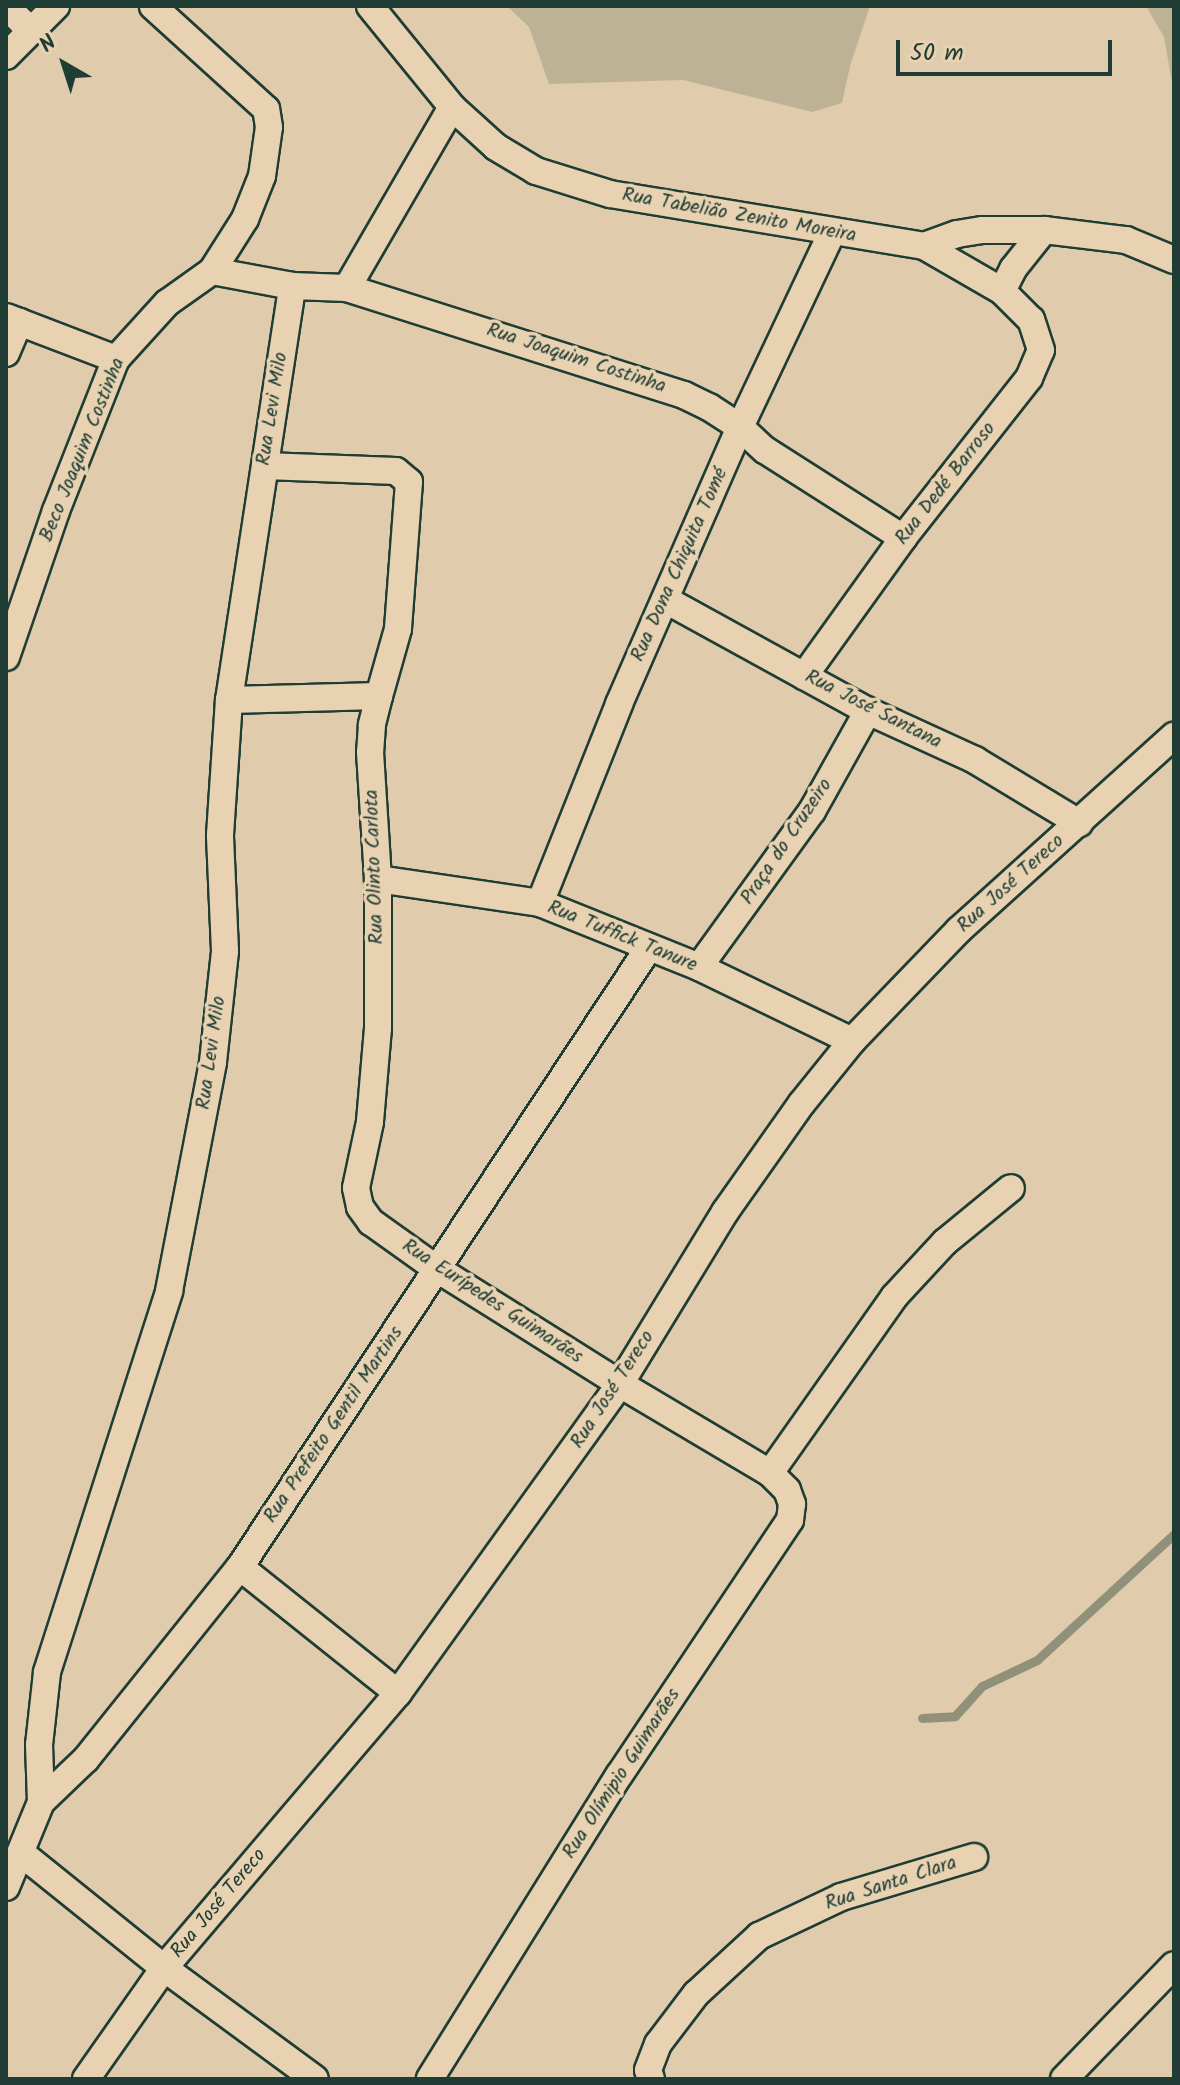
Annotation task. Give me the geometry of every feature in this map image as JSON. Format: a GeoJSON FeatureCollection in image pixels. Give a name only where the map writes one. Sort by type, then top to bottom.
{"type":"FeatureCollection","features":[{"type":"Feature","properties":{"kind":"street"},"geometry":{"type":"LineString","coordinates":[[6,6],[31,31]]}},
{"type":"Feature","properties":{"kind":"street"},"geometry":{"type":"LineString","coordinates":[[6,56],[56,6]]}},
{"type":"Feature","properties":{"kind":"street","name":"Beco Joaquim Costinha"},"geometry":{"type":"LineString","coordinates":[[6,657],[56,511],[116,359],[167,303],[212,271],[245,219],[262,176],[269,127],[266,109],[153,6]]}},
{"type":"Feature","properties":{"kind":"street","name":"Rua Tabelião Zenito Moreira"},"geometry":{"type":"LineString","coordinates":[[370,6],[452,107],[496,147],[536,171],[610,194],[924,246],[957,234],[983,230],[1044,230],[1126,240],[1174,260]]}},
{"type":"Feature","properties":{"kind":"street"},"geometry":{"type":"LineString","coordinates":[[347,288],[452,107]]}},
{"type":"Feature","properties":{"kind":"street"},"geometry":{"type":"LineString","coordinates":[[1002,291],[1013,269],[1044,230]]}},
{"type":"Feature","properties":{"kind":"street","name":"Rua Dona Chiquita Tomé"},"geometry":{"type":"LineString","coordinates":[[540,903],[619,704],[740,427],[832,232]]}},
{"type":"Feature","properties":{"kind":"street","name":"Rua Dedé Barroso"},"geometry":{"type":"LineString","coordinates":[[804,676],[903,538],[1029,378],[1041,350],[1031,320],[1002,291],[924,246]]}},
{"type":"Feature","properties":{"kind":"street","name":"Rua Joaquim Costinha"},"geometry":{"type":"LineString","coordinates":[[212,271],[292,286],[347,288],[684,395],[740,427],[765,450],[903,538]]}},
{"type":"Feature","properties":{"kind":"street","name":"Rua Levi Milo"},"geometry":{"type":"LineString","coordinates":[[41,1802],[39,1745],[47,1672],[169,1291],[213,1062],[225,951],[220,835],[229,700],[292,286]]}},
{"type":"Feature","properties":{"kind":"street"},"geometry":{"type":"LineString","coordinates":[[6,353],[12,320],[116,359]]}},
{"type":"Feature","properties":{"kind":"street","name":"Rua Olinto Carlota"},"geometry":{"type":"LineString","coordinates":[[265,466],[396,471],[409,482],[398,629],[372,725],[370,752],[378,879],[378,1028],[370,1122],[356,1188]]}},
{"type":"Feature","properties":{"kind":"street","name":"Rua José Santana"},"geometry":{"type":"LineString","coordinates":[[666,600],[868,711],[975,760],[1079,823]]}},
{"type":"Feature","properties":{"kind":"street"},"geometry":{"type":"LineString","coordinates":[[229,700],[379,696]]}},
{"type":"Feature","properties":{"kind":"street","name":"Praça do Cruzeiro"},"geometry":{"type":"LineString","coordinates":[[699,967],[812,811],[868,711]]}},
{"type":"Feature","properties":{"kind":"street","name":"Rua José Tereco"},"geometry":{"type":"LineString","coordinates":[[86,2079],[164,1968],[398,1693],[620,1384],[725,1212],[802,1103],[852,1041],[959,930],[1174,736]]}},
{"type":"Feature","properties":{"kind":"street","name":"Rua Tuffick Tanure"},"geometry":{"type":"LineString","coordinates":[[378,879],[540,903],[699,967],[852,1041]]}},
{"type":"Feature","properties":{"kind":"street","name":"Rua Prefeito Gentil Martins"},"geometry":{"type":"LineString","coordinates":[[6,1887],[41,1802],[86,1759],[240,1567],[648,949]]}},
{"type":"Feature","properties":{"kind":"street","name":"Rua Eurípedes Guimarães"},"geometry":{"type":"LineString","coordinates":[[356,1188],[360,1207],[371,1222],[437,1269],[620,1384],[770,1473]]}},
{"type":"Feature","properties":{"kind":"street"},"geometry":{"type":"LineString","coordinates":[[770,1473],[894,1297],[945,1242],[1011,1188]]}},
{"type":"Feature","properties":{"kind":"street","name":"Rua Olímipio Guimarães"},"geometry":{"type":"LineString","coordinates":[[430,2079],[619,1775],[790,1520],[792,1504],[787,1490],[770,1473]]}},
{"type":"Feature","properties":{"kind":"street"},"geometry":{"type":"LineString","coordinates":[[240,1567],[398,1693]]}},
{"type":"Feature","properties":{"kind":"street"},"geometry":{"type":"LineString","coordinates":[[21,1853],[164,1968],[315,2079]]}},
{"type":"Feature","properties":{"kind":"street","name":"Rua Santa Clara"},"geometry":{"type":"LineString","coordinates":[[651,2079],[648,2070],[658,2044],[696,1994],[759,1936],[841,1897],[922,1876],[974,1857]]}},
{"type":"Feature","properties":{"kind":"street"},"geometry":{"type":"LineString","coordinates":[[1064,2079],[1174,1965]]}},
{"type":"Feature","properties":{"kind":"shaded area"},"geometry":{"type":"Polygon","coordinates":[[[507,6],[870,6],[850,66],[842,103],[812,112],[683,80],[549,84],[529,27],[507,6]]]}},
{"type":"Feature","properties":{"kind":"shaded area"},"geometry":{"type":"Polygon","coordinates":[[[1146,6],[1174,6],[1174,94],[1164,37],[1146,6]]]}},
{"type":"Feature","properties":{"kind":"waterway"},"geometry":{"type":"LineString","coordinates":[[922,1718],[955,1716],[982,1686],[1037,1660],[1174,1534]]}}]}
